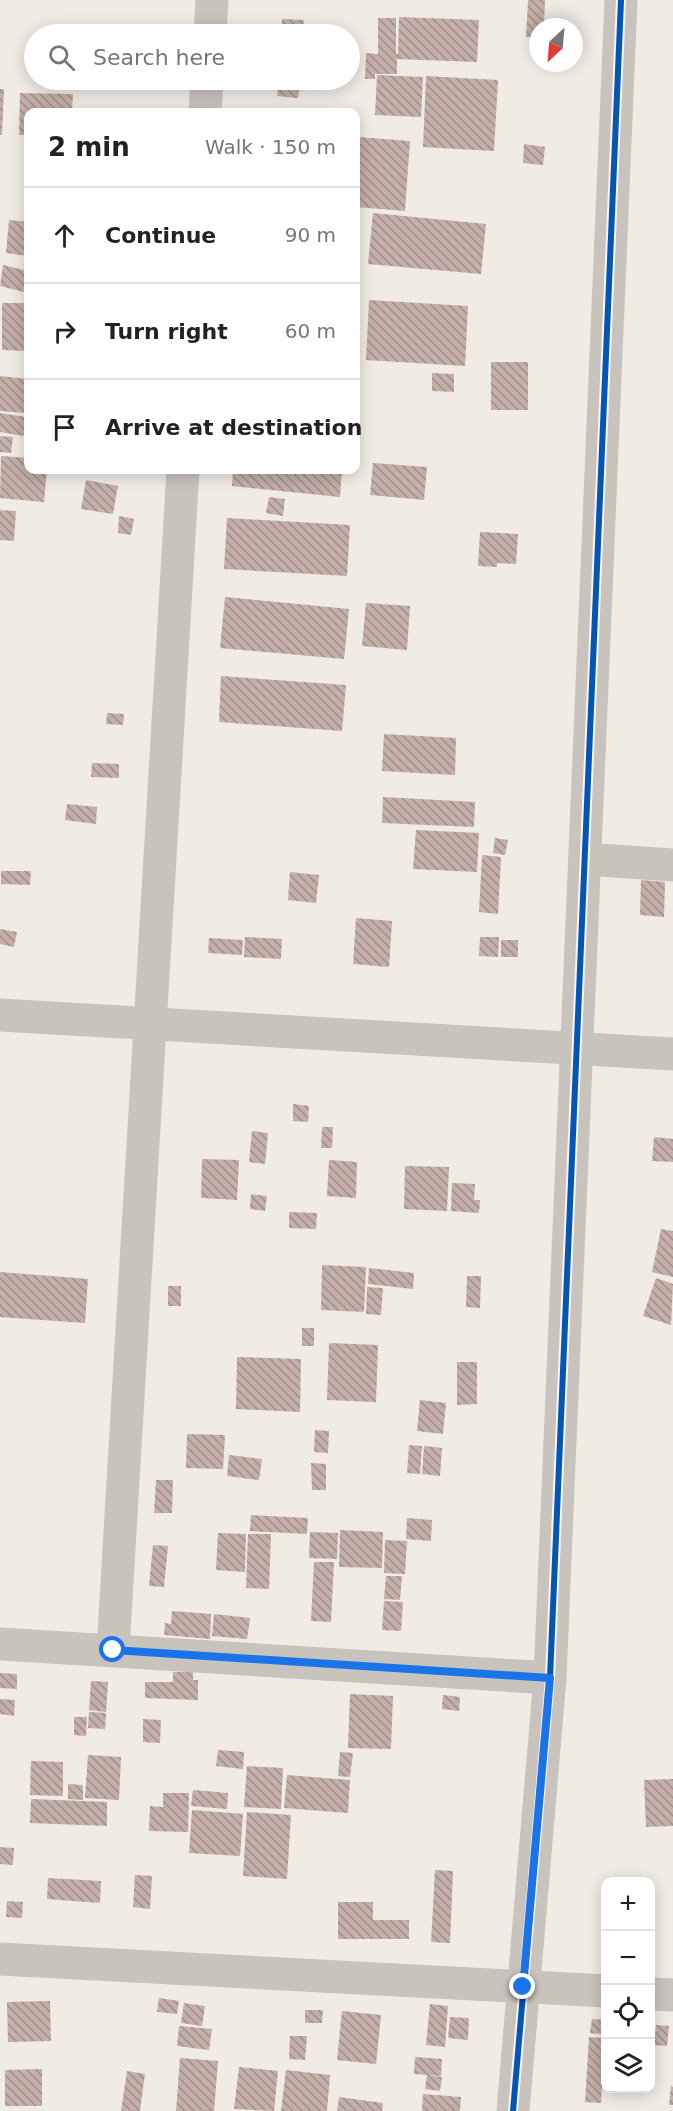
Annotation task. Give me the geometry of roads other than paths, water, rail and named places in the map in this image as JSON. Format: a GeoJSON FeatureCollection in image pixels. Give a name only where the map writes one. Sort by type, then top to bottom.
{"type":"FeatureCollection","features":[{"type":"Feature","properties":{"kind":"street"},"geometry":{"type":"LineString","coordinates":[[211,24],[212,0]]}},
{"type":"Feature","properties":{"kind":"street"},"geometry":{"type":"LineString","coordinates":[[513,2111],[550,1678],[621,0]]}},
{"type":"Feature","properties":{"kind":"street"},"geometry":{"type":"LineString","coordinates":[[205,108],[206,90]]}},
{"type":"Feature","properties":{"kind":"street"},"geometry":{"type":"LineString","coordinates":[[113,1650],[183,474]]}},
{"type":"Feature","properties":{"kind":"street"},"geometry":{"type":"LineString","coordinates":[[585,859],[673,865]]}},
{"type":"Feature","properties":{"kind":"street"},"geometry":{"type":"LineString","coordinates":[[0,1016],[150,1022],[673,1054]]}},
{"type":"Feature","properties":{"kind":"street"},"geometry":{"type":"LineString","coordinates":[[0,1644],[550,1678]]}},
{"type":"Feature","properties":{"kind":"street"},"geometry":{"type":"LineString","coordinates":[[0,1959],[601,1991]]}},
{"type":"Feature","properties":{"kind":"street"},"geometry":{"type":"LineString","coordinates":[[655,1994],[673,1995]]}}]}
